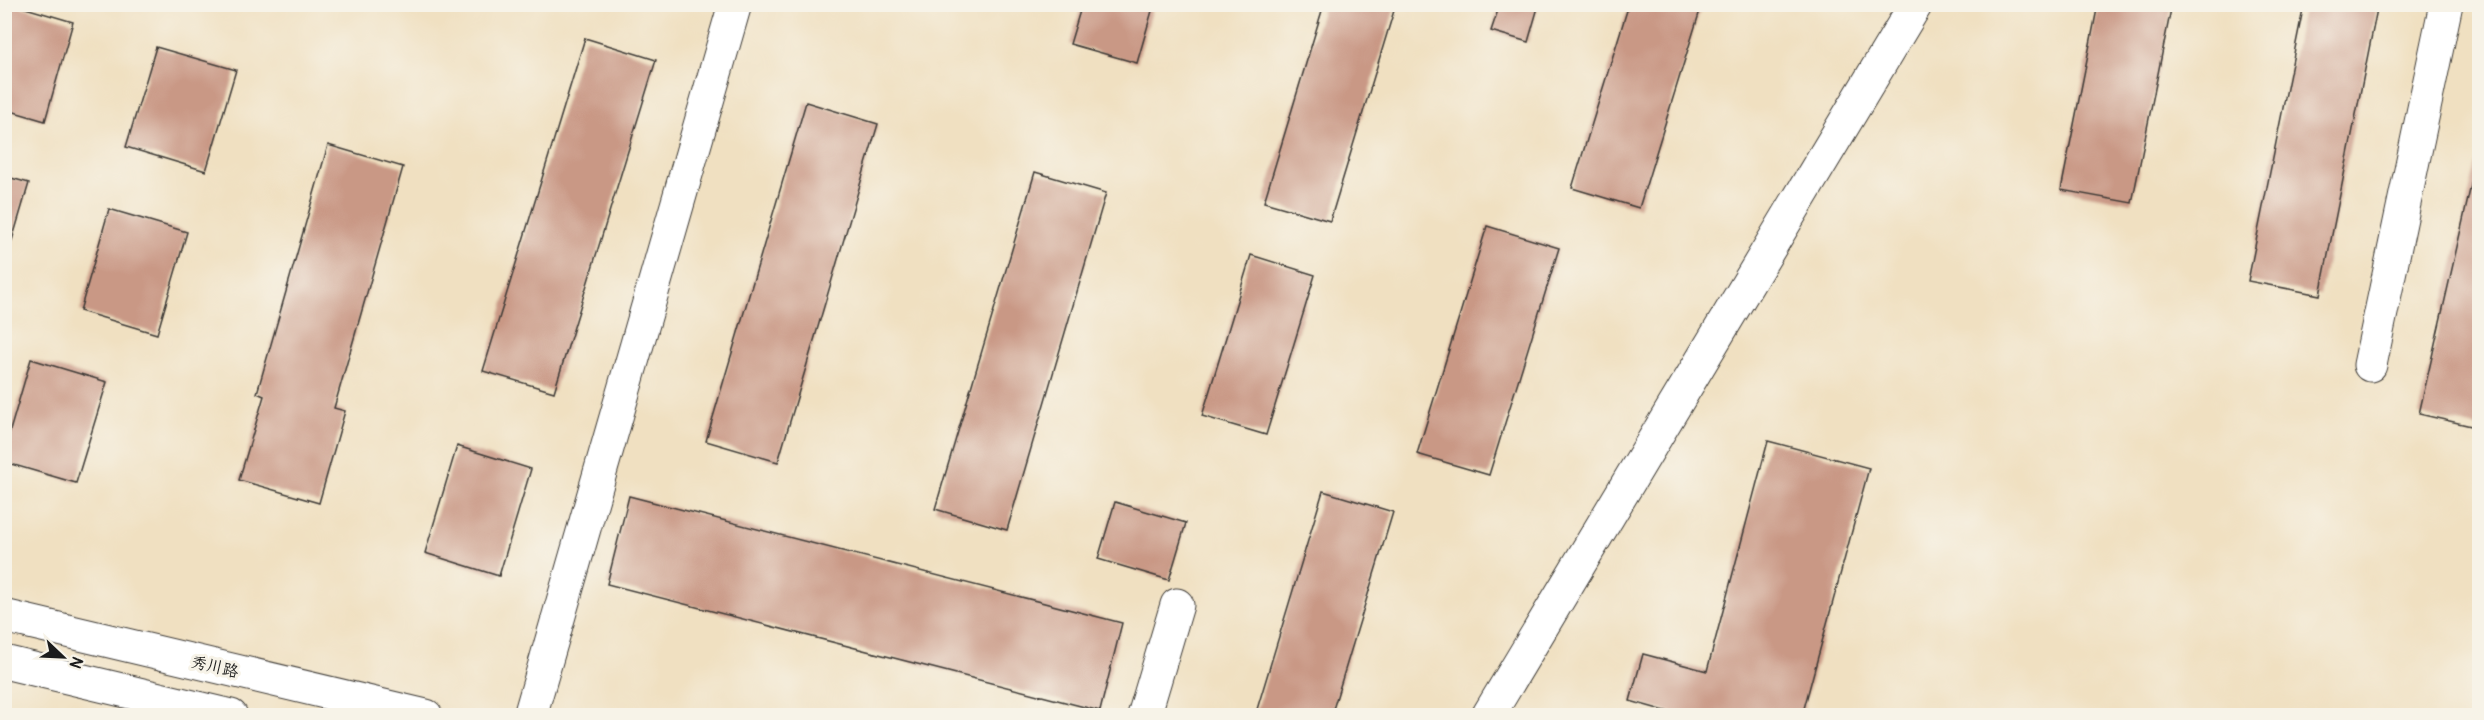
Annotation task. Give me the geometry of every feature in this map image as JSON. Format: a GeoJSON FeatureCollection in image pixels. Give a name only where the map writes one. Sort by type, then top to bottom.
{"type":"FeatureCollection","features":[{"type":"Feature","properties":{"kind":"street"},"geometry":{"type":"LineString","coordinates":[[530,716],[735,4]]}},
{"type":"Feature","properties":{"kind":"street"},"geometry":{"type":"LineString","coordinates":[[1488,716],[1916,4]]}},
{"type":"Feature","properties":{"kind":"street"},"geometry":{"type":"LineString","coordinates":[[2370,365],[2446,4]]}},
{"type":"Feature","properties":{"kind":"street"},"geometry":{"type":"LineString","coordinates":[[1144,716],[1177,605]]}},
{"type":"Feature","properties":{"kind":"street","name":"秀川路"},"geometry":{"type":"LineString","coordinates":[[4,616],[426,716]]}},
{"type":"Feature","properties":{"kind":"street"},"geometry":{"type":"LineString","coordinates":[[4,662],[231,716]]}},
{"type":"Feature","properties":{"kind":"building"},"geometry":{"type":"Polygon","coordinates":[[[4,4],[12,4],[73,22],[45,121],[4,109],[4,4]]]}},
{"type":"Feature","properties":{"kind":"building"},"geometry":{"type":"Polygon","coordinates":[[[1082,4],[1154,4],[1137,63],[1070,44],[1082,4]]]}},
{"type":"Feature","properties":{"kind":"building"},"geometry":{"type":"Polygon","coordinates":[[[1324,4],[1396,4],[1330,221],[1264,202],[1324,4]]]}},
{"type":"Feature","properties":{"kind":"building"},"geometry":{"type":"Polygon","coordinates":[[[1500,4],[1539,4],[1528,42],[1491,31],[1500,4]]]}},
{"type":"Feature","properties":{"kind":"building"},"geometry":{"type":"Polygon","coordinates":[[[1629,4],[1702,4],[1639,208],[1572,188],[1629,4]]]}},
{"type":"Feature","properties":{"kind":"building"},"geometry":{"type":"Polygon","coordinates":[[[2098,4],[2172,4],[2132,203],[2061,190],[2098,4]]]}},
{"type":"Feature","properties":{"kind":"building"},"geometry":{"type":"Polygon","coordinates":[[[2304,4],[2378,4],[2320,295],[2248,281],[2304,4]]]}},
{"type":"Feature","properties":{"kind":"building"},"geometry":{"type":"Polygon","coordinates":[[[585,38],[656,60],[554,392],[483,371],[585,38]]]}},
{"type":"Feature","properties":{"kind":"building"},"geometry":{"type":"Polygon","coordinates":[[[156,47],[236,70],[206,171],[126,147],[156,47]]]}},
{"type":"Feature","properties":{"kind":"building"},"geometry":{"type":"Polygon","coordinates":[[[806,102],[878,124],[778,462],[706,441],[806,102]]]}},
{"type":"Feature","properties":{"kind":"building"},"geometry":{"type":"Polygon","coordinates":[[[328,145],[403,167],[334,408],[345,411],[319,503],[239,480],[264,396],[257,393],[328,145]]]}},
{"type":"Feature","properties":{"kind":"building"},"geometry":{"type":"Polygon","coordinates":[[[2480,150],[2480,428],[2419,414],[2480,150]]]}},
{"type":"Feature","properties":{"kind":"building"},"geometry":{"type":"Polygon","coordinates":[[[1035,172],[1106,193],[1007,530],[935,509],[1035,172]]]}},
{"type":"Feature","properties":{"kind":"building"},"geometry":{"type":"Polygon","coordinates":[[[4,176],[29,183],[5,264],[4,263],[4,176]]]}},
{"type":"Feature","properties":{"kind":"building"},"geometry":{"type":"Polygon","coordinates":[[[109,209],[187,232],[157,334],[80,311],[109,209]]]}},
{"type":"Feature","properties":{"kind":"building"},"geometry":{"type":"Polygon","coordinates":[[[1487,226],[1559,248],[1489,475],[1417,454],[1487,226]]]}},
{"type":"Feature","properties":{"kind":"building"},"geometry":{"type":"Polygon","coordinates":[[[1251,255],[1315,275],[1266,435],[1202,416],[1251,255]]]}},
{"type":"Feature","properties":{"kind":"building"},"geometry":{"type":"Polygon","coordinates":[[[31,359],[107,382],[76,483],[4,462],[4,451],[31,359]]]}},
{"type":"Feature","properties":{"kind":"building"},"geometry":{"type":"Polygon","coordinates":[[[1768,441],[1869,468],[1802,716],[1683,716],[1630,701],[1643,654],[1707,671],[1768,441]]]}},
{"type":"Feature","properties":{"kind":"building"},"geometry":{"type":"Polygon","coordinates":[[[457,446],[531,469],[499,576],[425,553],[457,446]]]}},
{"type":"Feature","properties":{"kind":"building"},"geometry":{"type":"Polygon","coordinates":[[[1323,491],[1393,512],[1331,716],[1255,716],[1323,491]]]}},
{"type":"Feature","properties":{"kind":"building"},"geometry":{"type":"Polygon","coordinates":[[[629,496],[1122,623],[1100,711],[607,584],[629,496]]]}},
{"type":"Feature","properties":{"kind":"building"},"geometry":{"type":"Polygon","coordinates":[[[1115,502],[1186,523],[1169,580],[1098,559],[1115,502]]]}}]}
